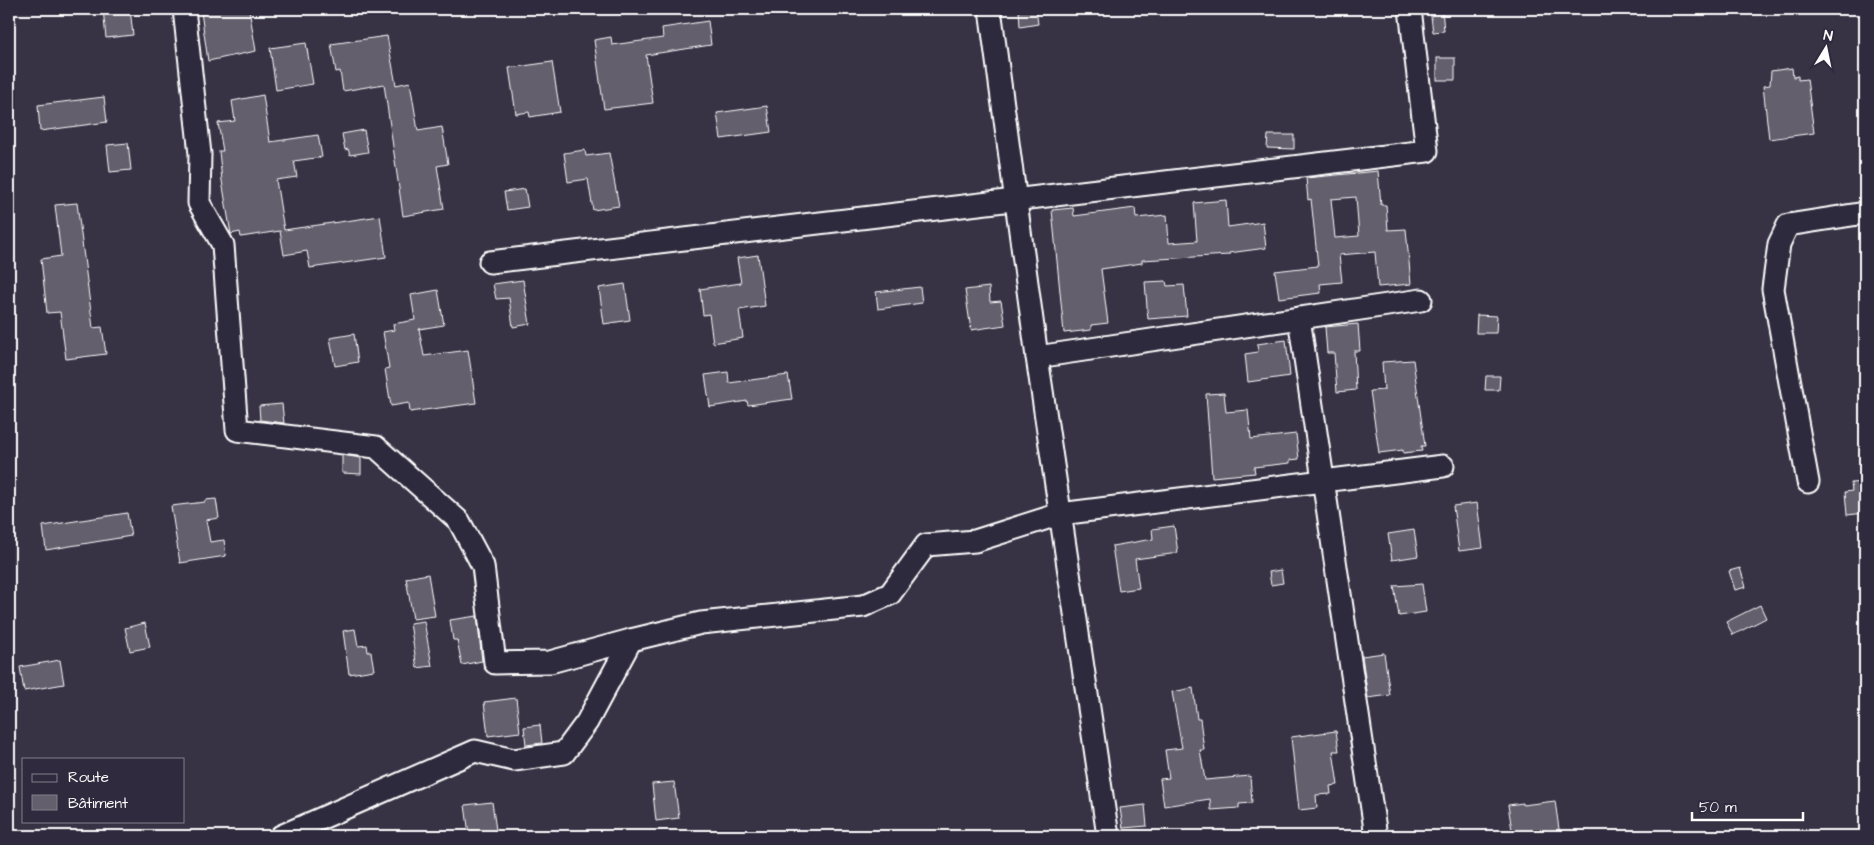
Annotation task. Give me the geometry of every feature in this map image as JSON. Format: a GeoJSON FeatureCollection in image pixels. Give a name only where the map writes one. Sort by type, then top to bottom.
{"type":"FeatureCollection","features":[{"type":"Feature","properties":{"kind":"street"},"geometry":{"type":"LineString","coordinates":[[184,9],[200,154],[199,204],[223,245],[237,430],[376,447],[459,521],[482,566],[495,663],[550,662],[701,623],[862,606],[890,594],[926,545],[974,541],[1060,514],[1444,466]]}},
{"type":"Feature","properties":{"kind":"street"},"geometry":{"type":"LineString","coordinates":[[990,9],[1037,357],[1108,836]]}},
{"type":"Feature","properties":{"kind":"street"},"geometry":{"type":"LineString","coordinates":[[490,262],[1427,151],[1410,9]]}},
{"type":"Feature","properties":{"kind":"street"},"geometry":{"type":"LineString","coordinates":[[1808,482],[1773,289],[1779,244],[1788,225],[1865,213]]}},
{"type":"Feature","properties":{"kind":"street"},"geometry":{"type":"LineString","coordinates":[[1037,357],[1421,300]]}},
{"type":"Feature","properties":{"kind":"street"},"geometry":{"type":"LineString","coordinates":[[1299,318],[1376,836]]}},
{"type":"Feature","properties":{"kind":"street"},"geometry":{"type":"LineString","coordinates":[[281,836],[475,751],[514,760],[564,753],[587,722],[631,640]]}},
{"type":"Feature","properties":{"kind":"building"},"geometry":{"type":"Polygon","coordinates":[[[103,9],[130,9],[133,35],[106,38],[103,9]]]}},
{"type":"Feature","properties":{"kind":"building"},"geometry":{"type":"Polygon","coordinates":[[[218,9],[249,9],[256,51],[208,61],[201,12],[218,9]]]}},
{"type":"Feature","properties":{"kind":"building"},"geometry":{"type":"Polygon","coordinates":[[[1019,9],[1036,9],[1038,24],[1020,27],[1019,9]]]}},
{"type":"Feature","properties":{"kind":"building"},"geometry":{"type":"Polygon","coordinates":[[[1430,9],[1442,9],[1444,31],[1433,32],[1430,9]]]}},
{"type":"Feature","properties":{"kind":"building"},"geometry":{"type":"Polygon","coordinates":[[[708,21],[711,45],[646,55],[653,103],[604,109],[594,40],[611,37],[612,45],[663,38],[662,28],[708,21]]]}},
{"type":"Feature","properties":{"kind":"building"},"geometry":{"type":"Polygon","coordinates":[[[387,36],[396,85],[410,82],[418,131],[442,127],[448,164],[437,166],[444,209],[403,216],[384,84],[343,91],[340,71],[336,72],[331,44],[387,36]]]}},
{"type":"Feature","properties":{"kind":"building"},"geometry":{"type":"Polygon","coordinates":[[[306,43],[313,84],[276,90],[270,48],[306,43]]]}},
{"type":"Feature","properties":{"kind":"building"},"geometry":{"type":"Polygon","coordinates":[[[1437,58],[1455,58],[1455,80],[1437,80],[1437,58]]]}},
{"type":"Feature","properties":{"kind":"building"},"geometry":{"type":"Polygon","coordinates":[[[552,62],[560,112],[530,117],[529,112],[516,114],[509,68],[552,62]]]}},
{"type":"Feature","properties":{"kind":"building"},"geometry":{"type":"Polygon","coordinates":[[[1792,68],[1793,77],[1798,76],[1798,80],[1807,79],[1814,133],[1769,139],[1763,86],[1770,85],[1771,71],[1792,68]]]}},
{"type":"Feature","properties":{"kind":"building"},"geometry":{"type":"Polygon","coordinates":[[[263,95],[270,142],[318,135],[322,157],[294,161],[297,177],[276,180],[284,230],[380,216],[386,257],[310,268],[307,251],[284,255],[280,231],[241,237],[240,232],[231,234],[222,181],[219,151],[223,151],[218,123],[235,121],[232,101],[263,95]]]}},
{"type":"Feature","properties":{"kind":"building"},"geometry":{"type":"Polygon","coordinates":[[[104,97],[107,122],[40,131],[38,105],[104,97]]]}},
{"type":"Feature","properties":{"kind":"building"},"geometry":{"type":"Polygon","coordinates":[[[767,106],[771,132],[721,139],[717,113],[767,106]]]}},
{"type":"Feature","properties":{"kind":"building"},"geometry":{"type":"Polygon","coordinates":[[[364,130],[368,152],[350,155],[348,149],[345,150],[342,134],[364,130]]]}},
{"type":"Feature","properties":{"kind":"building"},"geometry":{"type":"Polygon","coordinates":[[[1268,135],[1294,135],[1294,149],[1267,148],[1268,135]]]}},
{"type":"Feature","properties":{"kind":"building"},"geometry":{"type":"Polygon","coordinates":[[[128,143],[131,170],[110,172],[107,145],[128,143]]]}},
{"type":"Feature","properties":{"kind":"building"},"geometry":{"type":"Polygon","coordinates":[[[585,150],[586,156],[609,153],[619,206],[593,210],[588,179],[568,182],[564,153],[585,150]]]}},
{"type":"Feature","properties":{"kind":"building"},"geometry":{"type":"Polygon","coordinates":[[[1378,171],[1381,205],[1386,205],[1388,230],[1406,229],[1411,284],[1378,287],[1375,252],[1339,255],[1342,282],[1320,284],[1321,293],[1279,298],[1275,271],[1318,266],[1311,199],[1308,200],[1306,178],[1378,171]],[[1356,197],[1331,199],[1335,238],[1359,236],[1356,197]]]}},
{"type":"Feature","properties":{"kind":"building"},"geometry":{"type":"Polygon","coordinates":[[[525,189],[528,207],[507,210],[504,192],[525,189]]]}},
{"type":"Feature","properties":{"kind":"building"},"geometry":{"type":"Polygon","coordinates":[[[1226,200],[1228,227],[1263,222],[1266,248],[1229,253],[1229,255],[1142,260],[1142,263],[1101,269],[1108,323],[1091,325],[1091,330],[1064,333],[1052,210],[1073,208],[1074,216],[1135,208],[1136,218],[1167,215],[1169,243],[1197,241],[1194,203],[1226,200]]]}},
{"type":"Feature","properties":{"kind":"building"},"geometry":{"type":"Polygon","coordinates":[[[77,203],[93,328],[102,327],[106,354],[66,359],[60,312],[47,313],[41,259],[61,256],[55,205],[77,203]]]}},
{"type":"Feature","properties":{"kind":"building"},"geometry":{"type":"Polygon","coordinates":[[[758,255],[765,306],[739,310],[743,338],[713,343],[709,314],[703,315],[700,289],[741,283],[737,258],[758,255]]]}},
{"type":"Feature","properties":{"kind":"building"},"geometry":{"type":"Polygon","coordinates":[[[523,280],[530,324],[513,327],[509,298],[496,299],[493,284],[523,280]]]}},
{"type":"Feature","properties":{"kind":"building"},"geometry":{"type":"Polygon","coordinates":[[[1166,281],[1167,286],[1184,285],[1187,316],[1148,319],[1145,282],[1166,281]]]}},
{"type":"Feature","properties":{"kind":"building"},"geometry":{"type":"Polygon","coordinates":[[[625,284],[630,320],[604,324],[599,288],[625,284]]]}},
{"type":"Feature","properties":{"kind":"building"},"geometry":{"type":"Polygon","coordinates":[[[920,287],[922,303],[878,309],[876,292],[920,287]]]}},
{"type":"Feature","properties":{"kind":"building"},"geometry":{"type":"Polygon","coordinates":[[[989,287],[990,302],[1001,301],[1005,325],[971,330],[965,290],[989,287]]]}},
{"type":"Feature","properties":{"kind":"building"},"geometry":{"type":"Polygon","coordinates":[[[438,290],[444,325],[419,329],[424,356],[468,350],[476,403],[410,412],[409,403],[391,406],[385,369],[389,368],[383,332],[394,330],[393,324],[415,320],[411,295],[438,290]]]}},
{"type":"Feature","properties":{"kind":"building"},"geometry":{"type":"Polygon","coordinates":[[[1477,315],[1497,316],[1496,333],[1476,333],[1477,315]]]}},
{"type":"Feature","properties":{"kind":"building"},"geometry":{"type":"Polygon","coordinates":[[[1358,324],[1360,351],[1354,351],[1356,390],[1337,392],[1334,353],[1327,353],[1325,327],[1358,324]]]}},
{"type":"Feature","properties":{"kind":"building"},"geometry":{"type":"Polygon","coordinates":[[[354,334],[358,362],[335,366],[330,338],[354,334]]]}},
{"type":"Feature","properties":{"kind":"building"},"geometry":{"type":"Polygon","coordinates":[[[1286,340],[1290,376],[1248,382],[1245,354],[1258,352],[1257,344],[1286,340]]]}},
{"type":"Feature","properties":{"kind":"building"},"geometry":{"type":"Polygon","coordinates":[[[1413,360],[1425,446],[1421,446],[1422,451],[1403,453],[1403,450],[1379,453],[1370,391],[1384,390],[1382,362],[1413,360]]]}},
{"type":"Feature","properties":{"kind":"building"},"geometry":{"type":"Polygon","coordinates":[[[728,372],[729,383],[788,375],[792,399],[748,405],[747,401],[710,407],[705,375],[728,372]]]}},
{"type":"Feature","properties":{"kind":"building"},"geometry":{"type":"Polygon","coordinates":[[[1486,376],[1500,376],[1499,390],[1485,390],[1486,376]]]}},
{"type":"Feature","properties":{"kind":"building"},"geometry":{"type":"Polygon","coordinates":[[[1224,393],[1226,412],[1248,410],[1251,439],[1296,434],[1299,459],[1290,460],[1290,463],[1254,467],[1255,473],[1212,477],[1206,394],[1224,393]]]}},
{"type":"Feature","properties":{"kind":"building"},"geometry":{"type":"Polygon","coordinates":[[[282,404],[284,423],[260,420],[259,406],[282,404]]]}},
{"type":"Feature","properties":{"kind":"building"},"geometry":{"type":"Polygon","coordinates":[[[342,455],[361,458],[361,474],[342,473],[342,455]]]}},
{"type":"Feature","properties":{"kind":"building"},"geometry":{"type":"Polygon","coordinates":[[[1865,482],[1865,513],[1847,515],[1845,492],[1852,491],[1851,483],[1865,482]]]}},
{"type":"Feature","properties":{"kind":"building"},"geometry":{"type":"Polygon","coordinates":[[[216,499],[219,518],[206,520],[210,542],[224,540],[226,556],[180,563],[171,506],[216,499]]]}},
{"type":"Feature","properties":{"kind":"building"},"geometry":{"type":"Polygon","coordinates":[[[1477,503],[1483,548],[1459,551],[1453,506],[1477,503]]]}},
{"type":"Feature","properties":{"kind":"building"},"geometry":{"type":"Polygon","coordinates":[[[127,513],[131,536],[46,550],[43,526],[127,513]]]}},
{"type":"Feature","properties":{"kind":"building"},"geometry":{"type":"Polygon","coordinates":[[[1174,526],[1178,553],[1135,559],[1139,588],[1119,591],[1112,546],[1153,539],[1152,529],[1174,526]]]}},
{"type":"Feature","properties":{"kind":"building"},"geometry":{"type":"Polygon","coordinates":[[[1414,530],[1418,556],[1392,560],[1388,534],[1414,530]]]}},
{"type":"Feature","properties":{"kind":"building"},"geometry":{"type":"Polygon","coordinates":[[[1740,568],[1746,587],[1735,590],[1729,571],[1740,568]]]}},
{"type":"Feature","properties":{"kind":"building"},"geometry":{"type":"Polygon","coordinates":[[[1281,570],[1283,583],[1271,585],[1269,572],[1281,570]]]}},
{"type":"Feature","properties":{"kind":"building"},"geometry":{"type":"Polygon","coordinates":[[[428,574],[435,616],[413,619],[406,578],[428,574]]]}},
{"type":"Feature","properties":{"kind":"building"},"geometry":{"type":"Polygon","coordinates":[[[1422,584],[1426,612],[1399,616],[1394,586],[1422,584]]]}},
{"type":"Feature","properties":{"kind":"building"},"geometry":{"type":"Polygon","coordinates":[[[1760,605],[1766,618],[1733,635],[1726,622],[1760,605]]]}},
{"type":"Feature","properties":{"kind":"building"},"geometry":{"type":"Polygon","coordinates":[[[477,616],[482,661],[462,665],[457,640],[453,640],[450,620],[477,616]]]}},
{"type":"Feature","properties":{"kind":"building"},"geometry":{"type":"Polygon","coordinates":[[[424,621],[432,666],[417,668],[410,623],[424,621]]]}},
{"type":"Feature","properties":{"kind":"building"},"geometry":{"type":"Polygon","coordinates":[[[145,623],[150,647],[130,651],[125,628],[145,623]]]}},
{"type":"Feature","properties":{"kind":"building"},"geometry":{"type":"Polygon","coordinates":[[[355,629],[358,646],[367,645],[368,652],[371,652],[374,670],[349,674],[343,631],[355,629]]]}},
{"type":"Feature","properties":{"kind":"building"},"geometry":{"type":"Polygon","coordinates":[[[1384,653],[1390,695],[1368,698],[1362,656],[1384,653]]]}},
{"type":"Feature","properties":{"kind":"building"},"geometry":{"type":"Polygon","coordinates":[[[60,660],[64,684],[24,691],[20,667],[60,660]]]}},
{"type":"Feature","properties":{"kind":"building"},"geometry":{"type":"Polygon","coordinates":[[[1193,688],[1197,719],[1200,719],[1204,750],[1200,750],[1205,780],[1250,776],[1252,803],[1239,804],[1239,808],[1211,810],[1210,799],[1164,806],[1160,779],[1169,778],[1165,750],[1182,748],[1172,692],[1193,688]]]}},
{"type":"Feature","properties":{"kind":"building"},"geometry":{"type":"Polygon","coordinates":[[[516,698],[520,732],[488,736],[484,702],[516,698]]]}},
{"type":"Feature","properties":{"kind":"building"},"geometry":{"type":"Polygon","coordinates":[[[540,725],[542,743],[526,745],[524,727],[540,725]]]}},
{"type":"Feature","properties":{"kind":"building"},"geometry":{"type":"Polygon","coordinates":[[[1336,731],[1339,751],[1333,751],[1338,785],[1330,786],[1331,794],[1316,795],[1317,808],[1299,810],[1291,737],[1336,731]]]}},
{"type":"Feature","properties":{"kind":"building"},"geometry":{"type":"Polygon","coordinates":[[[674,782],[679,818],[656,821],[652,784],[674,782]]]}},
{"type":"Feature","properties":{"kind":"building"},"geometry":{"type":"Polygon","coordinates":[[[1555,801],[1560,836],[1513,836],[1508,805],[1555,801]]]}},
{"type":"Feature","properties":{"kind":"building"},"geometry":{"type":"Polygon","coordinates":[[[492,802],[496,830],[469,834],[465,805],[492,802]]]}},
{"type":"Feature","properties":{"kind":"building"},"geometry":{"type":"Polygon","coordinates":[[[1145,805],[1147,826],[1123,828],[1120,808],[1145,805]]]}}]}
